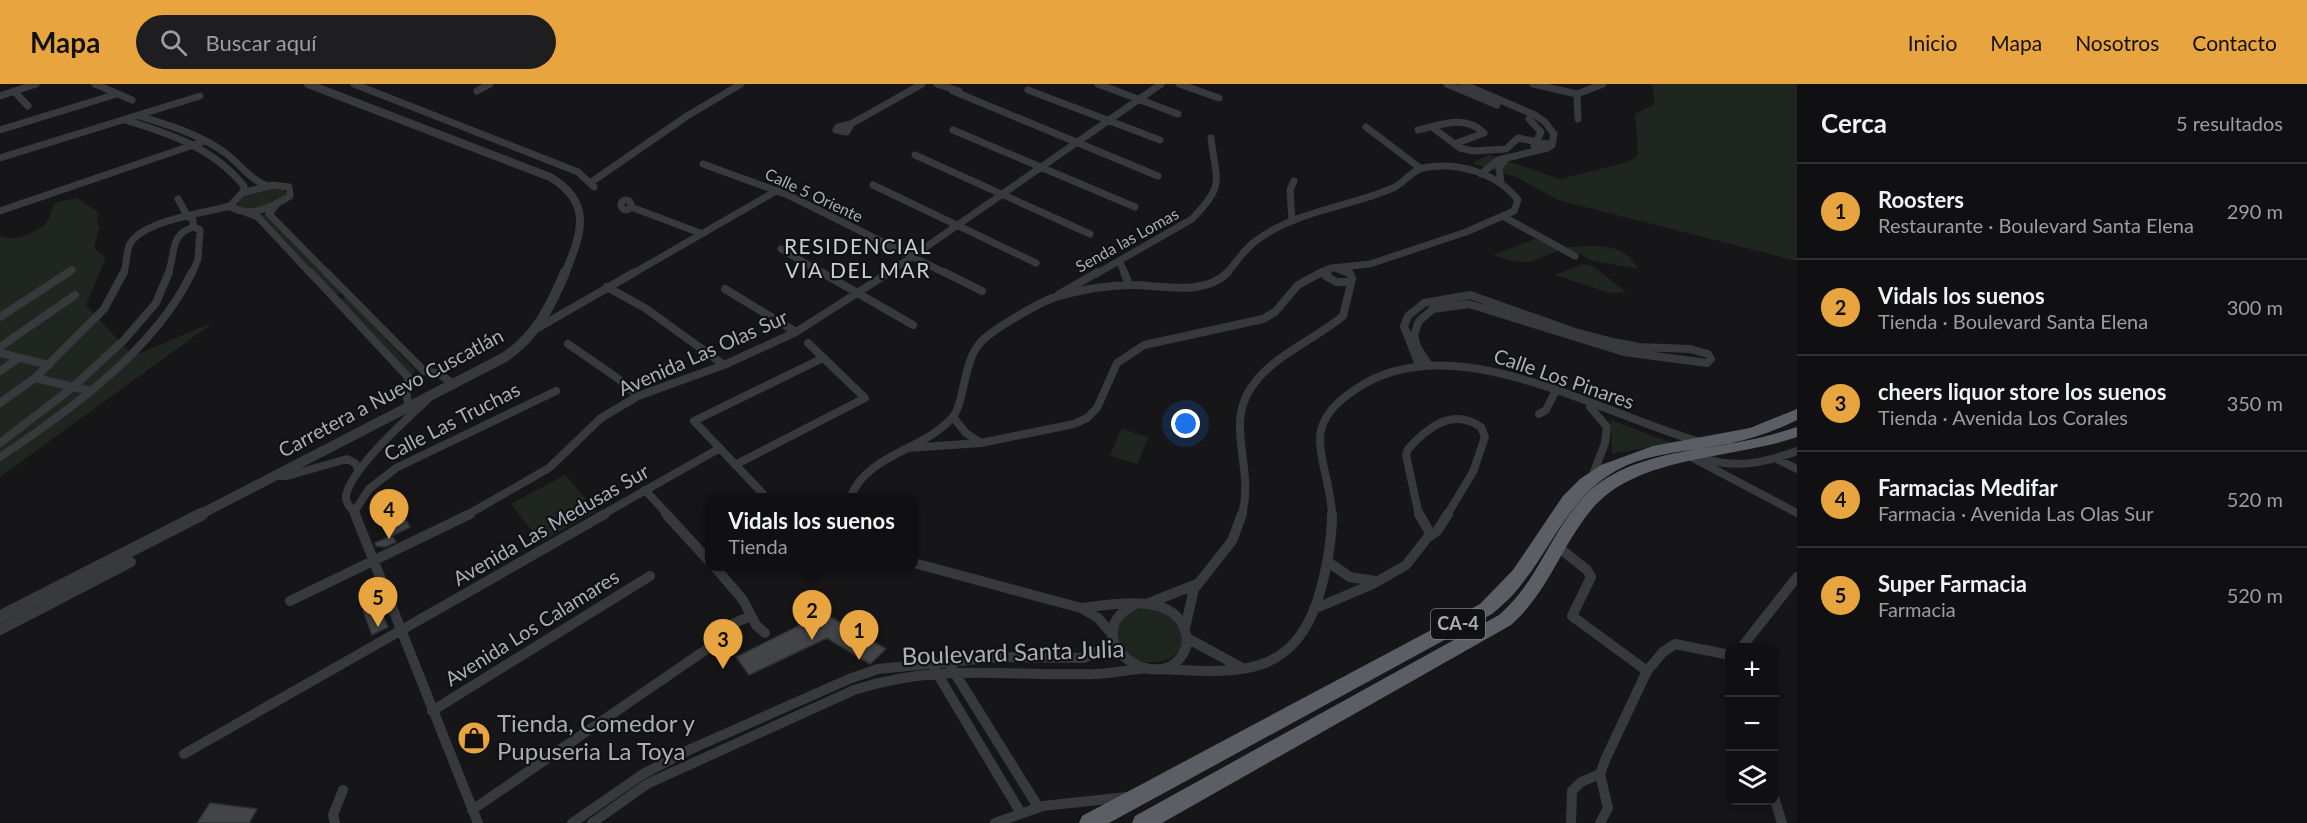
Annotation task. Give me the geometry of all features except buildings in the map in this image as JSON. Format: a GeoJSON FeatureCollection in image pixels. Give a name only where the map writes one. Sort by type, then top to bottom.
{"type":"FeatureCollection","features":[{"type":"Feature","properties":{"kind":"highway","name":"CA-4"},"geometry":{"type":"LineString","coordinates":[[1142,823],[1494,628],[1531,594],[1578,516],[1600,492],[1641,470],[1768,430],[1797,414]]}},
{"type":"Feature","properties":{"kind":"highway","name":"CA-4"},"geometry":{"type":"LineString","coordinates":[[1089,823],[1491,605],[1521,574],[1569,497],[1605,470],[1633,459],[1753,447],[1797,432]]}},
{"type":"Feature","properties":{"kind":"street"},"geometry":{"type":"LineString","coordinates":[[0,96],[36,84]]}},
{"type":"Feature","properties":{"kind":"street"},"geometry":{"type":"LineString","coordinates":[[94,84],[132,100]]}},
{"type":"Feature","properties":{"kind":"street","name":"Carretera a Nuevo Cuscatlán"},"geometry":{"type":"LineString","coordinates":[[0,617],[454,385],[512,352],[536,329],[562,280],[582,228],[579,205],[570,191],[550,177],[308,84]]}},
{"type":"Feature","properties":{"kind":"street"},"geometry":{"type":"LineString","coordinates":[[354,84],[578,172],[592,185],[687,116],[741,84]]}},
{"type":"Feature","properties":{"kind":"street"},"geometry":{"type":"LineString","coordinates":[[477,91],[490,84]]}},
{"type":"Feature","properties":{"kind":"street"},"geometry":{"type":"LineString","coordinates":[[851,124],[922,84]]}},
{"type":"Feature","properties":{"kind":"street"},"geometry":{"type":"LineString","coordinates":[[937,84],[1079,141],[1158,176]]}},
{"type":"Feature","properties":{"kind":"street"},"geometry":{"type":"LineString","coordinates":[[1098,84],[1178,114]]}},
{"type":"Feature","properties":{"kind":"street","name":"Avenida Las Olas Sur"},"geometry":{"type":"LineString","coordinates":[[290,601],[499,499],[549,468],[580,441],[601,418],[638,396],[724,365],[796,332],[856,295],[1005,194],[1161,84]]}},
{"type":"Feature","properties":{"kind":"street"},"geometry":{"type":"LineString","coordinates":[[1179,84],[1219,98]]}},
{"type":"Feature","properties":{"kind":"street"},"geometry":{"type":"LineString","coordinates":[[1447,84],[1535,122],[1541,132],[1530,152]]}},
{"type":"Feature","properties":{"kind":"street"},"geometry":{"type":"LineString","coordinates":[[1463,84],[1545,122],[1554,134],[1552,145]]}},
{"type":"Feature","properties":{"kind":"street"},"geometry":{"type":"LineString","coordinates":[[1533,84],[1577,94],[1603,84]]}},
{"type":"Feature","properties":{"kind":"street"},"geometry":{"type":"LineString","coordinates":[[1028,90],[1160,140]]}},
{"type":"Feature","properties":{"kind":"street"},"geometry":{"type":"LineString","coordinates":[[14,91],[28,106]]}},
{"type":"Feature","properties":{"kind":"street"},"geometry":{"type":"LineString","coordinates":[[0,130],[117,94]]}},
{"type":"Feature","properties":{"kind":"street"},"geometry":{"type":"LineString","coordinates":[[1577,94],[1578,119]]}},
{"type":"Feature","properties":{"kind":"street"},"geometry":{"type":"LineString","coordinates":[[0,158],[200,96]]}},
{"type":"Feature","properties":{"kind":"street"},"geometry":{"type":"LineString","coordinates":[[139,116],[225,153],[255,181],[268,186]]}},
{"type":"Feature","properties":{"kind":"street"},"geometry":{"type":"LineString","coordinates":[[125,120],[197,141],[234,173],[244,186],[243,193]]}},
{"type":"Feature","properties":{"kind":"street"},"geometry":{"type":"LineString","coordinates":[[1418,130],[1458,121],[1478,126],[1484,133],[1479,137],[1457,143]]}},
{"type":"Feature","properties":{"kind":"street"},"geometry":{"type":"LineString","coordinates":[[906,448],[1019,437],[1087,418],[1104,398],[1117,363],[1144,345],[1263,319],[1275,312],[1298,285],[1331,268],[1370,264],[1504,217],[1514,211],[1518,201],[1501,183],[1481,174],[1456,169],[1420,168],[1366,127]]}},
{"type":"Feature","properties":{"kind":"street"},"geometry":{"type":"LineString","coordinates":[[1432,128],[1457,143],[1460,148],[1473,151],[1506,149],[1518,138],[1552,145]]}},
{"type":"Feature","properties":{"kind":"street"},"geometry":{"type":"LineString","coordinates":[[953,130],[1135,207]]}},
{"type":"Feature","properties":{"kind":"street","name":"Senda las Lomas"},"geometry":{"type":"LineString","coordinates":[[953,417],[973,351],[983,339],[1192,219],[1217,193],[1220,182],[1212,157],[1211,138]]}},
{"type":"Feature","properties":{"kind":"street"},"geometry":{"type":"LineString","coordinates":[[0,206],[197,141]]}},
{"type":"Feature","properties":{"kind":"street"},"geometry":{"type":"LineString","coordinates":[[0,211],[197,141]]}},
{"type":"Feature","properties":{"kind":"street"},"geometry":{"type":"LineString","coordinates":[[1481,174],[1492,164],[1552,145]]}},
{"type":"Feature","properties":{"kind":"street"},"geometry":{"type":"LineString","coordinates":[[915,155],[1090,234]]}},
{"type":"Feature","properties":{"kind":"street"},"geometry":{"type":"LineString","coordinates":[[1501,183],[1499,167],[1506,159]]}},
{"type":"Feature","properties":{"kind":"street","name":"Calle 5 Oriente"},"geometry":{"type":"LineString","coordinates":[[703,164],[778,190],[982,291]]}},
{"type":"Feature","properties":{"kind":"street"},"geometry":{"type":"LineString","coordinates":[[1057,296],[1129,285],[1201,286],[1216,282],[1256,240],[1292,221],[1395,188],[1420,168]]}},
{"type":"Feature","properties":{"kind":"street"},"geometry":{"type":"LineString","coordinates":[[1292,221],[1290,190],[1294,181]]}},
{"type":"Feature","properties":{"kind":"street"},"geometry":{"type":"LineString","coordinates":[[0,403],[35,378],[104,309],[125,270],[129,244],[136,236],[159,224],[230,206],[234,198],[243,193],[284,184],[291,191],[290,196],[276,205],[269,213],[424,371],[440,374],[454,385]]}},
{"type":"Feature","properties":{"kind":"street"},"geometry":{"type":"LineString","coordinates":[[873,185],[960,224],[1036,262]]}},
{"type":"Feature","properties":{"kind":"street"},"geometry":{"type":"LineString","coordinates":[[536,329],[778,190]]}},
{"type":"Feature","properties":{"kind":"street"},"geometry":{"type":"LineString","coordinates":[[178,199],[190,216],[194,227]]}},
{"type":"Feature","properties":{"kind":"street"},"geometry":{"type":"LineString","coordinates":[[247,213],[276,205]]}},
{"type":"Feature","properties":{"kind":"street"},"geometry":{"type":"LineString","coordinates":[[230,206],[237,212],[258,217],[409,378]]}},
{"type":"Feature","properties":{"kind":"street"},"geometry":{"type":"LineString","coordinates":[[631,207],[700,234]]}},
{"type":"Feature","properties":{"kind":"street"},"geometry":{"type":"LineString","coordinates":[[1290,209],[1312,215]]}},
{"type":"Feature","properties":{"kind":"street"},"geometry":{"type":"LineString","coordinates":[[1504,217],[1575,256]]}},
{"type":"Feature","properties":{"kind":"street"},"geometry":{"type":"LineString","coordinates":[[179,219],[183,230]]}},
{"type":"Feature","properties":{"kind":"street"},"geometry":{"type":"LineString","coordinates":[[0,443],[73,387],[124,340],[156,303],[170,270],[175,238],[183,230],[194,227],[200,230],[200,255],[194,272],[175,303],[150,333],[91,391],[40,432],[0,457]]}},
{"type":"Feature","properties":{"kind":"street"},"geometry":{"type":"LineString","coordinates":[[781,249],[856,295],[913,325]]}},
{"type":"Feature","properties":{"kind":"street"},"geometry":{"type":"LineString","coordinates":[[1120,262],[1129,285]]}},
{"type":"Feature","properties":{"kind":"street"},"geometry":{"type":"LineString","coordinates":[[1308,279],[1346,283],[1370,264]]}},
{"type":"Feature","properties":{"kind":"street"},"geometry":{"type":"LineString","coordinates":[[1331,268],[1345,270],[1352,279]]}},
{"type":"Feature","properties":{"kind":"street"},"geometry":{"type":"LineString","coordinates":[[1331,268],[1325,274],[1348,295]]}},
{"type":"Feature","properties":{"kind":"street"},"geometry":{"type":"LineString","coordinates":[[0,317],[72,270]]}},
{"type":"Feature","properties":{"kind":"street"},"geometry":{"type":"LineString","coordinates":[[918,564],[1081,608],[1098,618],[1127,658],[1146,668],[1159,669],[1172,666],[1182,660],[1188,650],[1189,603],[1197,584],[1229,546],[1239,521],[1247,473],[1241,452],[1238,420],[1245,394],[1265,369],[1343,316],[1348,306],[1352,279]]}},
{"type":"Feature","properties":{"kind":"street"},"geometry":{"type":"LineString","coordinates":[[607,288],[645,308],[724,365]]}},
{"type":"Feature","properties":{"kind":"street"},"geometry":{"type":"LineString","coordinates":[[725,289],[796,332]]}},
{"type":"Feature","properties":{"kind":"street"},"geometry":{"type":"LineString","coordinates":[[333,298],[347,292]]}},
{"type":"Feature","properties":{"kind":"street"},"geometry":{"type":"LineString","coordinates":[[0,347],[75,295]]}},
{"type":"Feature","properties":{"kind":"street"},"geometry":{"type":"LineString","coordinates":[[1470,296],[1594,337],[1640,347],[1690,348],[1708,354],[1712,359],[1707,363],[1624,352],[1468,304],[1433,309],[1419,321],[1414,335],[1424,365],[1406,334],[1404,326],[1408,316],[1424,303],[1470,296]]}},
{"type":"Feature","properties":{"kind":"street"},"geometry":{"type":"LineString","coordinates":[[156,303],[175,303]]}},
{"type":"Feature","properties":{"kind":"street"},"geometry":{"type":"LineString","coordinates":[[568,344],[616,377],[638,396]]}},
{"type":"Feature","properties":{"kind":"street"},"geometry":{"type":"LineString","coordinates":[[735,465],[865,398],[808,344]]}},
{"type":"Feature","properties":{"kind":"street"},"geometry":{"type":"LineString","coordinates":[[0,353],[49,365]]}},
{"type":"Feature","properties":{"kind":"street"},"geometry":{"type":"LineString","coordinates":[[0,371],[19,358]]}},
{"type":"Feature","properties":{"kind":"street"},"geometry":{"type":"LineString","coordinates":[[762,493],[694,421],[823,358]]}},
{"type":"Feature","properties":{"kind":"street","name":"Calle Los Pinares"},"geometry":{"type":"LineString","coordinates":[[1159,669],[1242,668],[1269,662],[1292,647],[1314,609],[1328,562],[1333,523],[1332,498],[1319,436],[1323,422],[1338,402],[1372,377],[1397,368],[1424,365],[1493,371],[1666,434],[1698,452]]}},
{"type":"Feature","properties":{"kind":"street"},"geometry":{"type":"LineString","coordinates":[[408,407],[406,386],[409,378],[424,371]]}},
{"type":"Feature","properties":{"kind":"street"},"geometry":{"type":"LineString","coordinates":[[35,378],[91,391]]}},
{"type":"Feature","properties":{"kind":"street","name":"Calle Las Truchas"},"geometry":{"type":"LineString","coordinates":[[354,512],[369,489],[396,468],[556,391]]}},
{"type":"Feature","properties":{"kind":"street"},"geometry":{"type":"LineString","coordinates":[[1539,414],[1546,410],[1555,392]]}},
{"type":"Feature","properties":{"kind":"street"},"geometry":{"type":"LineString","coordinates":[[432,396],[396,428],[359,470],[346,495],[346,503],[354,512],[400,633],[478,823]]}},
{"type":"Feature","properties":{"kind":"street"},"geometry":{"type":"LineString","coordinates":[[1588,405],[1607,427],[1604,450],[1594,462],[1591,480]]}},
{"type":"Feature","properties":{"kind":"street"},"geometry":{"type":"LineString","coordinates":[[852,493],[864,473],[953,417],[966,433],[981,442]]}},
{"type":"Feature","properties":{"kind":"street"},"geometry":{"type":"LineString","coordinates":[[1314,609],[1377,581],[1408,564],[1430,533],[1437,531],[1472,471],[1483,444],[1485,436],[1483,430],[1474,422],[1455,419],[1442,420],[1408,449],[1406,454],[1420,520],[1430,533]]}},
{"type":"Feature","properties":{"kind":"street","name":"Avenida Las Medusas Sur"},"geometry":{"type":"LineString","coordinates":[[184,754],[400,633],[720,448]]}},
{"type":"Feature","properties":{"kind":"street"},"geometry":{"type":"LineString","coordinates":[[1698,452],[1717,463],[1735,465],[1777,459],[1797,451]]}},
{"type":"Feature","properties":{"kind":"street"},"geometry":{"type":"LineString","coordinates":[[1698,452],[1738,482],[1797,513]]}},
{"type":"Feature","properties":{"kind":"street"},"geometry":{"type":"LineString","coordinates":[[274,476],[287,476],[347,459],[352,459],[359,470]]}},
{"type":"Feature","properties":{"kind":"street"},"geometry":{"type":"LineString","coordinates":[[1777,459],[1797,469]]}},
{"type":"Feature","properties":{"kind":"street"},"geometry":{"type":"LineString","coordinates":[[1735,465],[1730,472],[1738,482]]}},
{"type":"Feature","properties":{"kind":"street"},"geometry":{"type":"LineString","coordinates":[[645,490],[705,556]]}},
{"type":"Feature","properties":{"kind":"street"},"geometry":{"type":"LineString","coordinates":[[1558,547],[1587,570],[1591,577],[1572,616],[1647,671]]}},
{"type":"Feature","properties":{"kind":"street"},"geometry":{"type":"LineString","coordinates":[[0,630],[131,562]]}},
{"type":"Feature","properties":{"kind":"street"},"geometry":{"type":"LineString","coordinates":[[1328,562],[1350,577],[1377,581]]}},
{"type":"Feature","properties":{"kind":"street"},"geometry":{"type":"LineString","coordinates":[[718,571],[743,600],[751,616],[765,633]]}},
{"type":"Feature","properties":{"kind":"street","name":"Avenida Los Calamares"},"geometry":{"type":"LineString","coordinates":[[432,711],[650,576]]}},
{"type":"Feature","properties":{"kind":"street"},"geometry":{"type":"LineString","coordinates":[[1745,643],[1797,577]]}},
{"type":"Feature","properties":{"kind":"street"},"geometry":{"type":"LineString","coordinates":[[572,823],[644,774],[692,749],[849,679],[878,669],[934,667],[946,660],[1000,657],[1084,658],[1113,638],[1117,614],[1197,584]]}},
{"type":"Feature","properties":{"kind":"street"},"geometry":{"type":"LineString","coordinates":[[1081,608],[1141,604],[1169,611],[1187,634],[1242,668]]}},
{"type":"Feature","properties":{"kind":"street"},"geometry":{"type":"LineString","coordinates":[[472,810],[707,649],[712,637],[724,627],[751,616]]}},
{"type":"Feature","properties":{"kind":"street"},"geometry":{"type":"LineString","coordinates":[[1600,823],[1608,808],[1600,774],[1647,671],[1663,652],[1675,644],[1725,654]]}},
{"type":"Feature","properties":{"kind":"street"},"geometry":{"type":"LineString","coordinates":[[946,660],[1037,805]]}},
{"type":"Feature","properties":{"kind":"street"},"geometry":{"type":"LineString","coordinates":[[934,667],[1019,810]]}},
{"type":"Feature","properties":{"kind":"street","name":"Boulevard Santa Julia"},"geometry":{"type":"LineString","coordinates":[[591,823],[647,784],[854,690],[888,679],[934,667],[954,671],[1096,674],[1146,668]]}},
{"type":"Feature","properties":{"kind":"street"},"geometry":{"type":"LineString","coordinates":[[1571,823],[1572,791],[1581,782],[1600,774]]}},
{"type":"Feature","properties":{"kind":"street"},"geometry":{"type":"LineString","coordinates":[[335,823],[333,815],[343,790]]}},
{"type":"Feature","properties":{"kind":"street"},"geometry":{"type":"LineString","coordinates":[[995,823],[1019,810],[1037,805],[1082,799],[1142,796]]}},
{"type":"Feature","properties":{"kind":"street"},"geometry":{"type":"LineString","coordinates":[[1776,805],[1782,823]]}},
{"type":"Feature","properties":{"kind":"shaded area"},"geometry":{"type":"Polygon","coordinates":[[[1652,84],[1797,84],[1797,261],[1558,200],[1516,177],[1472,163],[1489,155],[1560,179],[1628,162],[1638,155],[1635,114],[1655,104],[1652,84]]]}},
{"type":"Feature","properties":{"kind":"shaded area"},"geometry":{"type":"Polygon","coordinates":[[[281,187],[286,193],[276,202],[257,208],[236,207],[243,196],[281,187]]]}},
{"type":"Feature","properties":{"kind":"shaded area"},"geometry":{"type":"Polygon","coordinates":[[[77,198],[99,213],[97,222],[99,228],[94,248],[106,258],[86,305],[133,356],[214,322],[0,477],[0,236],[18,237],[39,229],[48,221],[55,203],[77,198]]]}},
{"type":"Feature","properties":{"kind":"shaded area"},"geometry":{"type":"Polygon","coordinates":[[[266,214],[342,292],[336,295],[261,215],[266,214]]]}},
{"type":"Feature","properties":{"kind":"shaded area"},"geometry":{"type":"Polygon","coordinates":[[[1535,239],[1559,250],[1527,262],[1513,261],[1493,255],[1535,239]]]}},
{"type":"Feature","properties":{"kind":"shaded area"},"geometry":{"type":"Polygon","coordinates":[[[1597,246],[1616,249],[1632,260],[1638,269],[1593,261],[1566,247],[1597,246]]]}},
{"type":"Feature","properties":{"kind":"shaded area"},"geometry":{"type":"Polygon","coordinates":[[[1583,264],[1593,266],[1626,292],[1610,293],[1555,275],[1583,264]]]}},
{"type":"Feature","properties":{"kind":"shaded area"},"geometry":{"type":"Polygon","coordinates":[[[346,297],[416,371],[410,374],[340,299],[346,297]]]}},
{"type":"Feature","properties":{"kind":"shaded area"},"geometry":{"type":"Polygon","coordinates":[[[1611,420],[1672,443],[1612,454],[1611,420]]]}},
{"type":"Feature","properties":{"kind":"shaded area"},"geometry":{"type":"Polygon","coordinates":[[[1121,429],[1148,437],[1138,464],[1110,456],[1121,429]]]}},
{"type":"Feature","properties":{"kind":"shaded area"},"geometry":{"type":"Polygon","coordinates":[[[565,475],[596,511],[541,542],[511,504],[565,475]]]}},
{"type":"Feature","properties":{"kind":"shaded area"},"geometry":{"type":"Polygon","coordinates":[[[1141,608],[1158,611],[1176,625],[1180,631],[1182,648],[1175,655],[1166,660],[1145,662],[1126,653],[1120,645],[1117,635],[1119,620],[1132,610],[1141,608]]]}},
{"type":"Feature","properties":{"kind":"place","name":"Farmacias Medifar"},"geometry":{"type":"Point","coordinates":[389,539]}},
{"type":"Feature","properties":{"kind":"place","name":"Super Farmacia"},"geometry":{"type":"Point","coordinates":[378,627]}},
{"type":"Feature","properties":{"kind":"place","name":"Vidals los suenos"},"geometry":{"type":"Point","coordinates":[812,640]}},
{"type":"Feature","properties":{"kind":"place","name":"Roosters"},"geometry":{"type":"Point","coordinates":[859,660]}},
{"type":"Feature","properties":{"kind":"place","name":"cheers liquor store los suenos"},"geometry":{"type":"Point","coordinates":[723,669]}},
{"type":"Feature","properties":{"kind":"place","name":"Tienda, Comedor y Pupuseria La Toya"},"geometry":{"type":"Point","coordinates":[474,738]}},
{"type":"Feature","properties":{"kind":"district","name":"RESIDENCIAL VIA DEL MAR"},"geometry":{"type":"Point","coordinates":[858,259]}}]}
